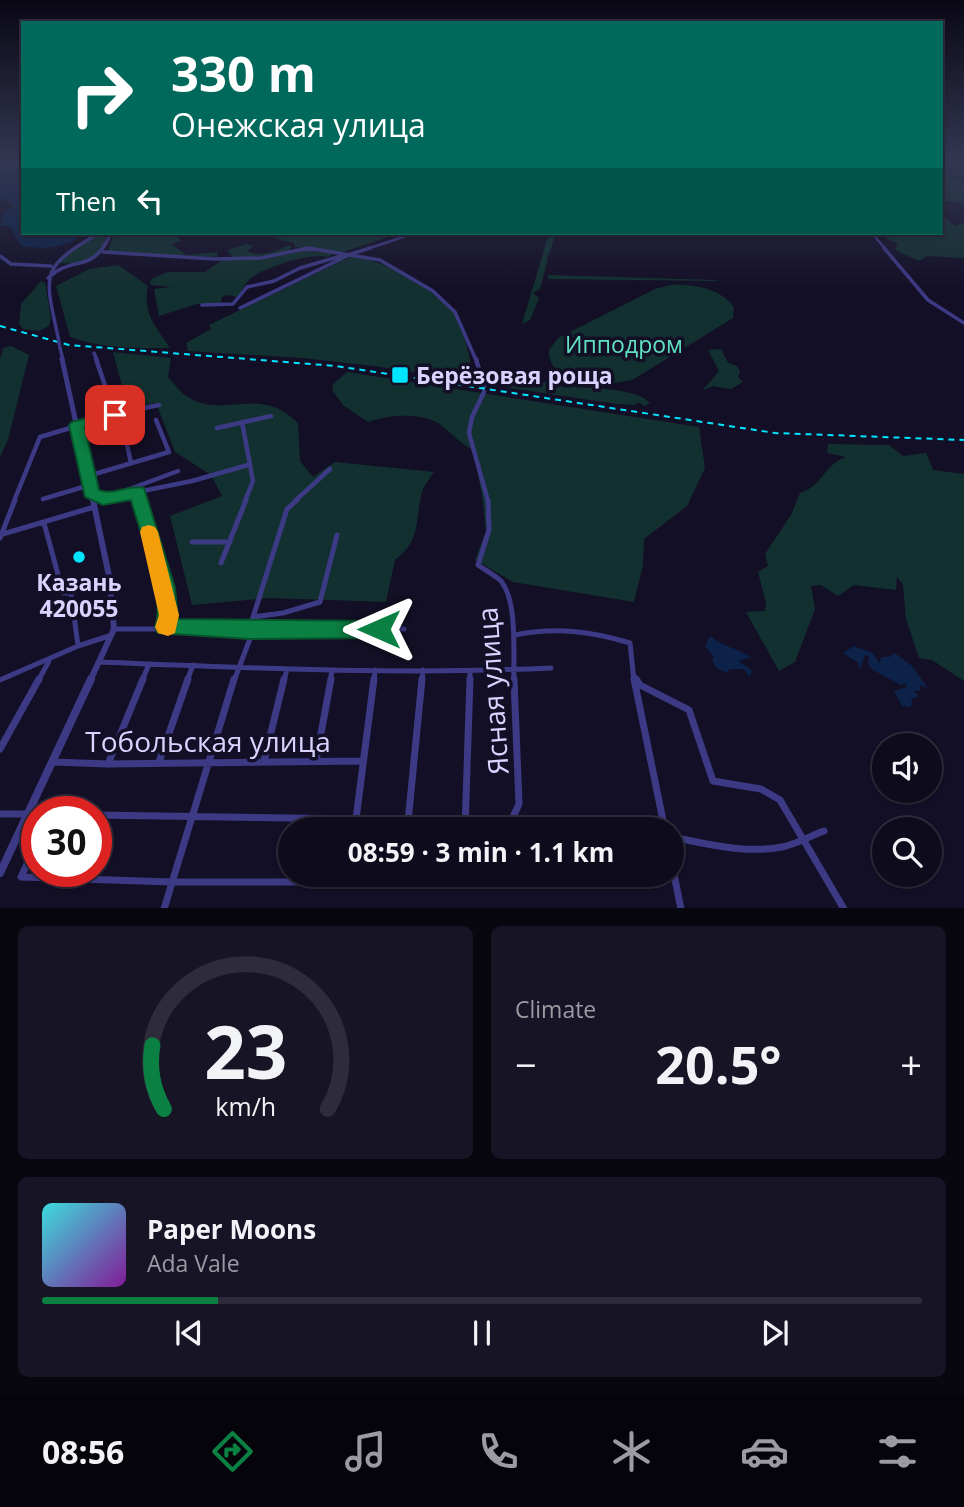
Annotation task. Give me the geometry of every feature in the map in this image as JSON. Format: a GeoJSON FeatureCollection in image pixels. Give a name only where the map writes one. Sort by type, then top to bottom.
{"type":"FeatureCollection","features":[{"type":"Feature","properties":{"kind":"street"},"geometry":{"type":"LineString","coordinates":[[40,796],[113,632],[108,576],[48,278],[51,267],[62,255],[95,235]]}},
{"type":"Feature","properties":{"kind":"street"},"geometry":{"type":"LineString","coordinates":[[102,254],[111,235]]}},
{"type":"Feature","properties":{"kind":"street"},"geometry":{"type":"LineString","coordinates":[[202,305],[233,304],[247,287],[274,281],[300,268],[409,235]]}},
{"type":"Feature","properties":{"kind":"street"},"geometry":{"type":"LineString","coordinates":[[874,235],[934,305],[964,323]]}},
{"type":"Feature","properties":{"kind":"street"},"geometry":{"type":"LineString","coordinates":[[48,278],[60,268],[90,262],[102,254],[112,253],[215,259],[261,258],[308,248],[349,254]]}},
{"type":"Feature","properties":{"kind":"street"},"geometry":{"type":"LineString","coordinates":[[240,309],[349,254]]}},
{"type":"Feature","properties":{"kind":"street","name":"Ясная улица"},"geometry":{"type":"LineString","coordinates":[[349,254],[389,263],[433,291],[453,311],[474,352],[484,389],[470,427],[470,440],[491,518],[491,532],[478,565],[500,580],[506,590],[515,635],[519,804],[514,817]]}},
{"type":"Feature","properties":{"kind":"street"},"geometry":{"type":"LineString","coordinates":[[0,256],[8,264],[51,267],[75,265]]}},
{"type":"Feature","properties":{"kind":"street"},"geometry":{"type":"LineString","coordinates":[[94,353],[118,414],[131,463]]}},
{"type":"Feature","properties":{"kind":"street"},"geometry":{"type":"LineString","coordinates":[[1,536],[40,437],[159,405]]}},
{"type":"Feature","properties":{"kind":"street"},"geometry":{"type":"LineString","coordinates":[[216,428],[271,415]]}},
{"type":"Feature","properties":{"kind":"street"},"geometry":{"type":"LineString","coordinates":[[88,476],[169,452],[156,420]]}},
{"type":"Feature","properties":{"kind":"street"},"geometry":{"type":"LineString","coordinates":[[221,563],[253,481],[242,422]]}},
{"type":"Feature","properties":{"kind":"street"},"geometry":{"type":"LineString","coordinates":[[43,499],[91,489],[105,498],[192,481],[248,465]]}},
{"type":"Feature","properties":{"kind":"street"},"geometry":{"type":"LineString","coordinates":[[163,908],[238,667],[251,636],[249,630],[287,509],[330,469]]}},
{"type":"Feature","properties":{"kind":"street"},"geometry":{"type":"LineString","coordinates":[[1,536],[94,506],[105,498],[178,471]]}},
{"type":"Feature","properties":{"kind":"street"},"geometry":{"type":"LineString","coordinates":[[138,492],[165,588],[169,615],[165,627]]}},
{"type":"Feature","properties":{"kind":"street"},"geometry":{"type":"LineString","coordinates":[[44,523],[64,593],[71,593],[108,576]]}},
{"type":"Feature","properties":{"kind":"street"},"geometry":{"type":"LineString","coordinates":[[253,618],[320,602],[337,535]]}},
{"type":"Feature","properties":{"kind":"street"},"geometry":{"type":"LineString","coordinates":[[192,542],[230,542]]}},
{"type":"Feature","properties":{"kind":"street"},"geometry":{"type":"LineString","coordinates":[[71,593],[78,646]]}},
{"type":"Feature","properties":{"kind":"street"},"geometry":{"type":"LineString","coordinates":[[0,680],[113,632],[165,627],[249,630],[404,629]]}},
{"type":"Feature","properties":{"kind":"street"},"geometry":{"type":"LineString","coordinates":[[515,635],[568,627],[596,632],[629,643],[662,817]]}},
{"type":"Feature","properties":{"kind":"street"},"geometry":{"type":"LineString","coordinates":[[0,749],[50,660]]}},
{"type":"Feature","properties":{"kind":"street"},"geometry":{"type":"LineString","coordinates":[[98,662],[332,671],[470,672],[551,668]]}},
{"type":"Feature","properties":{"kind":"street"},"geometry":{"type":"LineString","coordinates":[[108,764],[149,664]]}},
{"type":"Feature","properties":{"kind":"street"},"geometry":{"type":"LineString","coordinates":[[159,762],[193,665]]}},
{"type":"Feature","properties":{"kind":"street"},"geometry":{"type":"LineString","coordinates":[[264,761],[287,669]]}},
{"type":"Feature","properties":{"kind":"street"},"geometry":{"type":"LineString","coordinates":[[356,817],[374,670]]}},
{"type":"Feature","properties":{"kind":"street"},"geometry":{"type":"LineString","coordinates":[[408,817],[423,670]]}},
{"type":"Feature","properties":{"kind":"street"},"geometry":{"type":"LineString","coordinates":[[316,761],[332,671]]}},
{"type":"Feature","properties":{"kind":"street"},"geometry":{"type":"LineString","coordinates":[[465,817],[470,672]]}},
{"type":"Feature","properties":{"kind":"street"},"geometry":{"type":"LineString","coordinates":[[633,674],[640,685],[690,710],[713,781],[747,786],[772,794],[789,813],[800,838],[831,880],[844,908]]}},
{"type":"Feature","properties":{"kind":"street","name":"Тобольская улица"},"geometry":{"type":"LineString","coordinates":[[53,762],[108,764],[363,761]]}},
{"type":"Feature","properties":{"kind":"street"},"geometry":{"type":"LineString","coordinates":[[0,814],[21,814]]}},
{"type":"Feature","properties":{"kind":"street"},"geometry":{"type":"LineString","coordinates":[[112,816],[278,819]]}},
{"type":"Feature","properties":{"kind":"street"},"geometry":{"type":"LineString","coordinates":[[684,839],[748,849],[785,846],[824,831]]}},
{"type":"Feature","properties":{"kind":"street"},"geometry":{"type":"LineString","coordinates":[[0,873],[21,835]]}},
{"type":"Feature","properties":{"kind":"street"},"geometry":{"type":"LineString","coordinates":[[112,880],[278,882]]}},
{"type":"Feature","properties":{"kind":"street"},"geometry":{"type":"LineString","coordinates":[[677,887],[681,908]]}},
{"type":"Feature","properties":{"kind":"green space"},"geometry":{"type":"Polygon","coordinates":[[[943,216],[955,226],[964,223],[964,258],[927,256],[919,261],[895,250],[898,244],[887,239],[885,235],[943,235],[943,216]]]}},
{"type":"Feature","properties":{"kind":"green space"},"geometry":{"type":"Polygon","coordinates":[[[97,235],[107,235],[99,252],[90,261],[58,263],[66,254],[97,235]]]}},
{"type":"Feature","properties":{"kind":"green space"},"geometry":{"type":"Polygon","coordinates":[[[113,235],[178,235],[181,241],[171,244],[186,255],[218,252],[217,257],[108,252],[113,235]]]}},
{"type":"Feature","properties":{"kind":"green space"},"geometry":{"type":"Polygon","coordinates":[[[284,235],[393,235],[343,252],[295,247],[294,243],[273,238],[284,235]]]}},
{"type":"Feature","properties":{"kind":"green space"},"geometry":{"type":"Polygon","coordinates":[[[548,235],[555,235],[549,255],[546,256],[548,258],[540,289],[533,293],[539,298],[530,320],[522,324],[548,235]]]}},
{"type":"Feature","properties":{"kind":"green space"},"geometry":{"type":"Polygon","coordinates":[[[247,244],[253,246],[247,251],[257,254],[273,252],[288,245],[292,247],[289,250],[335,253],[327,257],[299,259],[257,274],[249,280],[238,297],[226,295],[222,297],[221,304],[197,304],[159,316],[154,289],[171,287],[150,285],[151,279],[168,272],[205,272],[222,260],[233,257],[227,250],[247,244]]]}},
{"type":"Feature","properties":{"kind":"green space","name":"Берёзовая роща"},"geometry":{"type":"Polygon","coordinates":[[[350,257],[377,263],[407,275],[445,303],[462,329],[475,382],[302,358],[188,351],[186,343],[211,329],[209,325],[350,257]]]}},
{"type":"Feature","properties":{"kind":"green space"},"geometry":{"type":"Polygon","coordinates":[[[118,265],[148,286],[149,312],[170,348],[107,346],[70,337],[56,286],[89,269],[118,265]]]}},
{"type":"Feature","properties":{"kind":"green space"},"geometry":{"type":"Polygon","coordinates":[[[548,275],[717,280],[718,281],[548,279],[548,275]]]}},
{"type":"Feature","properties":{"kind":"green space"},"geometry":{"type":"Polygon","coordinates":[[[41,281],[45,283],[51,318],[49,326],[39,331],[23,329],[19,324],[21,304],[41,281]]]}},
{"type":"Feature","properties":{"kind":"green space","name":"Ипподром"},"geometry":{"type":"Polygon","coordinates":[[[670,285],[688,285],[714,291],[734,307],[733,318],[634,379],[623,382],[582,381],[558,371],[551,362],[549,350],[558,338],[655,289],[670,285]]]}},
{"type":"Feature","properties":{"kind":"green space"},"geometry":{"type":"Polygon","coordinates":[[[11,346],[29,355],[8,440],[0,457],[0,359],[3,348],[11,346]]]}},
{"type":"Feature","properties":{"kind":"green space"},"geometry":{"type":"Polygon","coordinates":[[[721,349],[728,363],[737,366],[740,372],[738,377],[743,382],[731,389],[713,386],[702,391],[719,371],[708,350],[721,349]]]}},
{"type":"Feature","properties":{"kind":"green space"},"geometry":{"type":"Polygon","coordinates":[[[113,352],[171,358],[168,377],[185,395],[202,403],[256,404],[284,412],[298,423],[300,461],[313,477],[335,462],[434,472],[422,493],[413,539],[395,560],[386,602],[270,598],[192,605],[170,516],[222,496],[211,475],[175,452],[156,403],[128,408],[113,352]]]}},
{"type":"Feature","properties":{"kind":"green space"},"geometry":{"type":"Polygon","coordinates":[[[347,372],[699,427],[705,468],[687,506],[644,539],[643,565],[634,602],[513,582],[475,560],[486,531],[473,450],[438,423],[421,417],[403,416],[368,422],[344,406],[332,390],[333,384],[347,372]]]}},
{"type":"Feature","properties":{"kind":"green space"},"geometry":{"type":"Polygon","coordinates":[[[502,375],[561,385],[564,388],[601,388],[635,394],[650,403],[645,406],[638,402],[635,405],[616,404],[496,386],[497,377],[502,375]]]}},
{"type":"Feature","properties":{"kind":"green space"},"geometry":{"type":"Polygon","coordinates":[[[828,444],[889,445],[903,456],[926,453],[933,470],[964,474],[964,681],[932,660],[919,658],[906,619],[903,585],[897,577],[896,590],[854,585],[838,596],[821,585],[811,586],[815,609],[795,662],[779,671],[746,612],[765,611],[766,603],[758,572],[768,566],[765,554],[791,515],[800,493],[814,486],[832,465],[846,457],[827,453],[828,444]]]}},
{"type":"Feature","properties":{"kind":"water"},"geometry":{"type":"Polygon","coordinates":[[[11,204],[21,204],[21,235],[75,235],[75,240],[48,248],[21,246],[10,226],[0,225],[3,215],[14,206],[11,204]]]}},
{"type":"Feature","properties":{"kind":"water"},"geometry":{"type":"Polygon","coordinates":[[[710,636],[751,657],[738,661],[752,670],[750,677],[743,669],[730,669],[727,673],[716,668],[712,660],[714,657],[705,646],[710,636]]]}},
{"type":"Feature","properties":{"kind":"water"},"geometry":{"type":"Polygon","coordinates":[[[854,646],[873,653],[879,663],[882,657],[895,653],[912,666],[928,688],[920,685],[920,691],[914,691],[919,696],[912,699],[911,707],[902,706],[894,691],[906,687],[906,683],[901,685],[873,670],[868,664],[869,656],[865,655],[860,670],[858,663],[843,653],[854,646]]]}},
{"type":"Feature","properties":{"kind":"railway"},"geometry":{"type":"LineString","coordinates":[[0,326],[69,345],[336,366],[775,433],[964,440]]}},
{"type":"Feature","properties":{"kind":"slow traffic"},"geometry":{"type":"LineString","coordinates":[[149,532],[165,588],[169,615],[165,627],[168,627]]}},
{"type":"Feature","properties":{"kind":"place","name":"Берёзовая роща"},"geometry":{"type":"Point","coordinates":[400,375]}},
{"type":"Feature","properties":{"kind":"place","name":"Казань 420055"},"geometry":{"type":"Point","coordinates":[79,557]}},
{"type":"Feature","properties":{"kind":"route"},"geometry":{"type":"LineString","coordinates":[[115,415],[77,425],[91,493],[103,499],[138,492],[165,588],[169,615],[165,627],[249,630],[379,629]]}}]}
